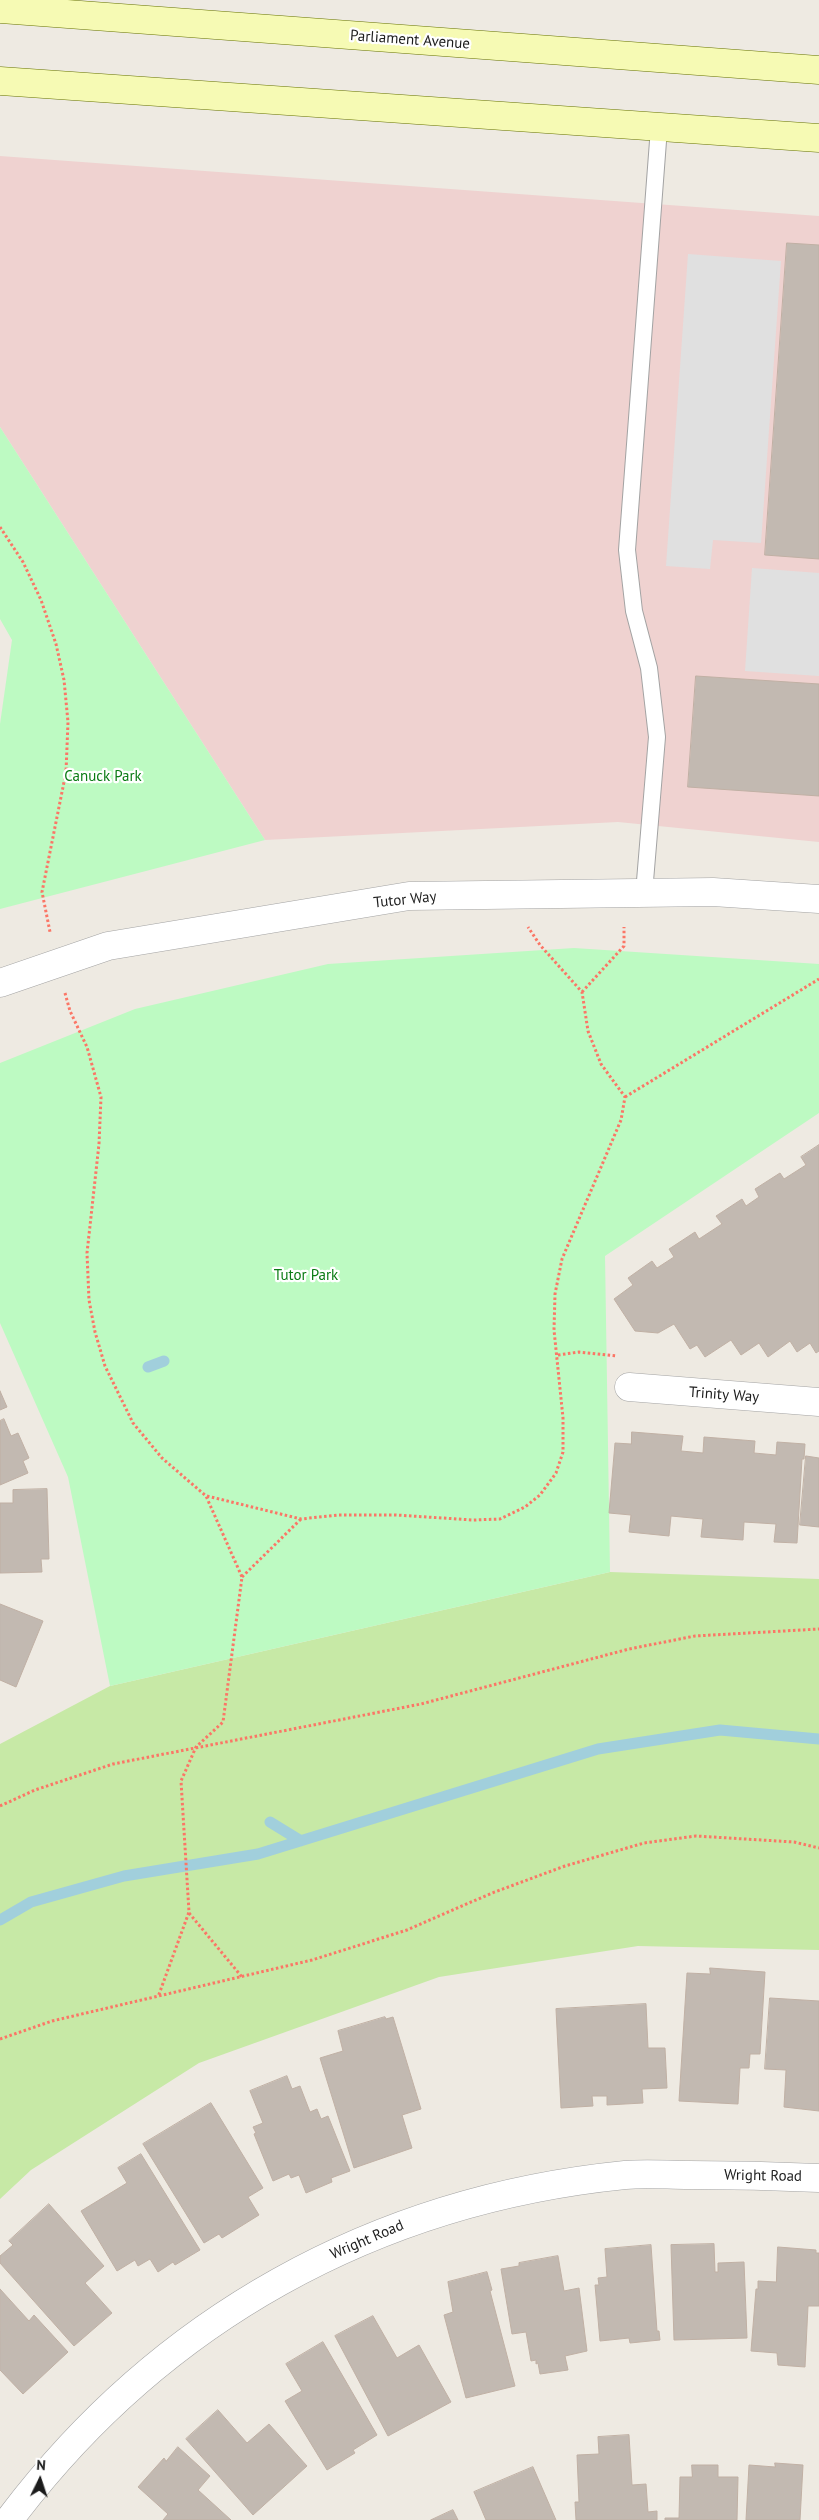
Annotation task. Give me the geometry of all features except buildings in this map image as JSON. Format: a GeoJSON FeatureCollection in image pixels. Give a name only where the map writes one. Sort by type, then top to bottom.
{"type":"FeatureCollection","features":[{"type":"Feature","properties":{"kind":"main road","name":"Parliament Avenue"},"geometry":{"type":"LineString","coordinates":[[0,9],[819,70]]}},
{"type":"Feature","properties":{"kind":"main road"},"geometry":{"type":"LineString","coordinates":[[0,81],[819,138]]}},
{"type":"Feature","properties":{"kind":"street","name":"Tutor Way"},"geometry":{"type":"LineString","coordinates":[[0,983],[108,946],[410,896],[713,892],[819,899]]}},
{"type":"Feature","properties":{"kind":"street","name":"Trinity Way"},"geometry":{"type":"LineString","coordinates":[[629,1387],[819,1402]]}},
{"type":"Feature","properties":{"kind":"street","name":"Wright Road"},"geometry":{"type":"LineString","coordinates":[[9,2520],[98,2416],[160,2360],[268,2287],[302,2268],[405,2223],[474,2202],[546,2185],[627,2175],[772,2175],[819,2178]]}},
{"type":"Feature","properties":{"kind":"lane"},"geometry":{"type":"LineString","coordinates":[[634,893],[657,737],[648,668],[634,611],[627,550],[659,128]]}},
{"type":"Feature","properties":{"kind":"path"},"geometry":{"type":"LineString","coordinates":[[0,528],[23,562],[41,600],[56,644],[64,680],[68,722],[66,772],[42,892],[43,903]]}},
{"type":"Feature","properties":{"kind":"path"},"geometry":{"type":"LineString","coordinates":[[582,992],[624,946],[634,893]]}},
{"type":"Feature","properties":{"kind":"path"},"geometry":{"type":"LineString","coordinates":[[206,1496],[301,1519],[338,1515],[396,1515],[473,1520],[500,1519],[525,1507],[540,1495],[556,1473],[563,1452],[563,1418],[554,1330],[555,1294],[562,1259],[621,1120],[625,1096],[601,1064],[588,1031],[582,992],[540,945],[506,895]]}},
{"type":"Feature","properties":{"kind":"path"},"geometry":{"type":"LineString","coordinates":[[625,1096],[819,979]]}},
{"type":"Feature","properties":{"kind":"path"},"geometry":{"type":"LineString","coordinates":[[70,1011],[87,1047],[101,1097],[99,1144],[88,1253],[89,1300],[95,1332],[105,1366],[133,1423],[162,1458],[206,1496],[242,1578],[223,1722],[196,1747],[181,1781],[189,1912],[158,1997]]}},
{"type":"Feature","properties":{"kind":"path"},"geometry":{"type":"LineString","coordinates":[[558,1355],[579,1352],[599,1353]]}},
{"type":"Feature","properties":{"kind":"path"},"geometry":{"type":"LineString","coordinates":[[242,1578],[301,1519]]}},
{"type":"Feature","properties":{"kind":"path"},"geometry":{"type":"LineString","coordinates":[[0,1806],[35,1790],[113,1764],[421,1704],[629,1649],[695,1636],[819,1629]]}},
{"type":"Feature","properties":{"kind":"path"},"geometry":{"type":"LineString","coordinates":[[0,2040],[52,2021],[312,1960],[407,1930],[565,1866],[644,1843],[706,1836],[794,1842],[819,1848]]}},
{"type":"Feature","properties":{"kind":"path"},"geometry":{"type":"LineString","coordinates":[[189,1912],[242,1977]]}},
{"type":"Feature","properties":{"kind":"shaded area"},"geometry":{"type":"Polygon","coordinates":[[[0,156],[819,216],[819,842],[618,822],[265,840],[0,427],[0,156]]]}},
{"type":"Feature","properties":{"kind":"shaded area"},"geometry":{"type":"Polygon","coordinates":[[[688,254],[781,261],[761,543],[713,540],[710,569],[666,566],[688,254]]]}},
{"type":"Feature","properties":{"kind":"shaded area"},"geometry":{"type":"Polygon","coordinates":[[[752,568],[819,573],[819,676],[745,671],[752,568]]]}},
{"type":"Feature","properties":{"kind":"green space","name":"Canuck Park"},"geometry":{"type":"Polygon","coordinates":[[[0,427],[265,840],[0,909],[0,724],[12,640],[0,619],[0,427]]]}},
{"type":"Feature","properties":{"kind":"green space","name":"Tutor Park"},"geometry":{"type":"Polygon","coordinates":[[[574,948],[819,964],[819,1113],[605,1256],[610,1572],[110,1686],[68,1477],[0,1323],[0,1063],[135,1009],[328,964],[574,948]]]}},
{"type":"Feature","properties":{"kind":"green space"},"geometry":{"type":"Polygon","coordinates":[[[610,1572],[819,1579],[819,1950],[638,1946],[439,1977],[199,2063],[31,2170],[0,2199],[0,1744],[110,1686],[610,1572]]]}},
{"type":"Feature","properties":{"kind":"waterway"},"geometry":{"type":"LineString","coordinates":[[148,1367],[164,1361]]}},
{"type":"Feature","properties":{"kind":"waterway"},"geometry":{"type":"LineString","coordinates":[[0,1920],[31,1902],[124,1876],[258,1854],[598,1749],[720,1730],[819,1739]]}},
{"type":"Feature","properties":{"kind":"waterway"},"geometry":{"type":"LineString","coordinates":[[270,1822],[301,1841]]}}]}
